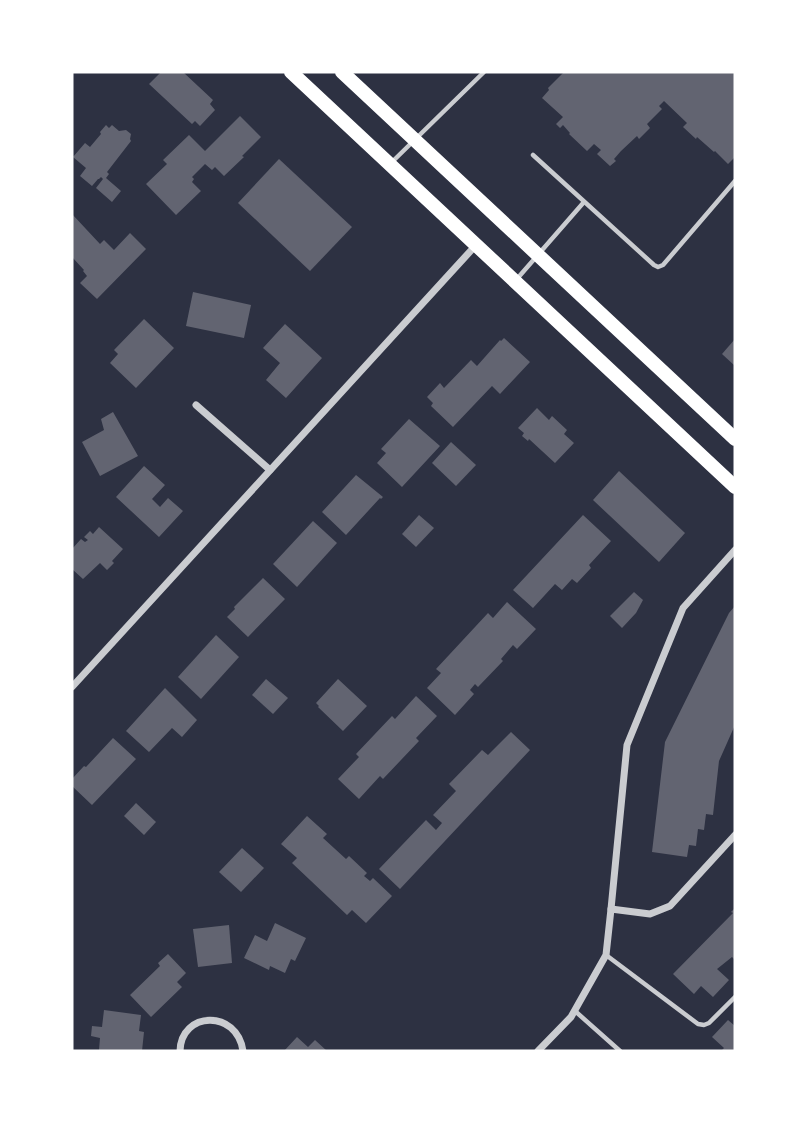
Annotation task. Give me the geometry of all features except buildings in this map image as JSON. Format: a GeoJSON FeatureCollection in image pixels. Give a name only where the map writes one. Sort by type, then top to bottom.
{"type":"FeatureCollection","features":[{"type":"Feature","properties":{"kind":"main road"},"geometry":{"type":"LineString","coordinates":[[291,72],[735,487]]}},
{"type":"Feature","properties":{"kind":"main road"},"geometry":{"type":"LineString","coordinates":[[342,72],[735,439]]}},
{"type":"Feature","properties":{"kind":"street"},"geometry":{"type":"LineString","coordinates":[[72,687],[476,245]]}},
{"type":"Feature","properties":{"kind":"street"},"geometry":{"type":"LineString","coordinates":[[196,405],[270,470]]}},
{"type":"Feature","properties":{"kind":"street"},"geometry":{"type":"LineString","coordinates":[[538,1051],[571,1017],[606,955],[627,745],[683,608],[735,550]]}},
{"type":"Feature","properties":{"kind":"street"},"geometry":{"type":"LineString","coordinates":[[611,909],[650,914],[670,906],[735,835]]}},
{"type":"Feature","properties":{"kind":"street"},"geometry":{"type":"LineString","coordinates":[[180,1051],[184,1036],[190,1028],[209,1020],[229,1025],[237,1033],[243,1051]]}},
{"type":"Feature","properties":{"kind":"lane"},"geometry":{"type":"LineString","coordinates":[[390,164],[484,72]]}},
{"type":"Feature","properties":{"kind":"lane"},"geometry":{"type":"LineString","coordinates":[[533,155],[658,267],[663,265],[735,181]]}},
{"type":"Feature","properties":{"kind":"lane"},"geometry":{"type":"LineString","coordinates":[[515,281],[584,202]]}},
{"type":"Feature","properties":{"kind":"lane"},"geometry":{"type":"LineString","coordinates":[[606,955],[698,1024],[709,1023],[735,997]]}},
{"type":"Feature","properties":{"kind":"lane"},"geometry":{"type":"LineString","coordinates":[[575,1011],[620,1051]]}}]}
